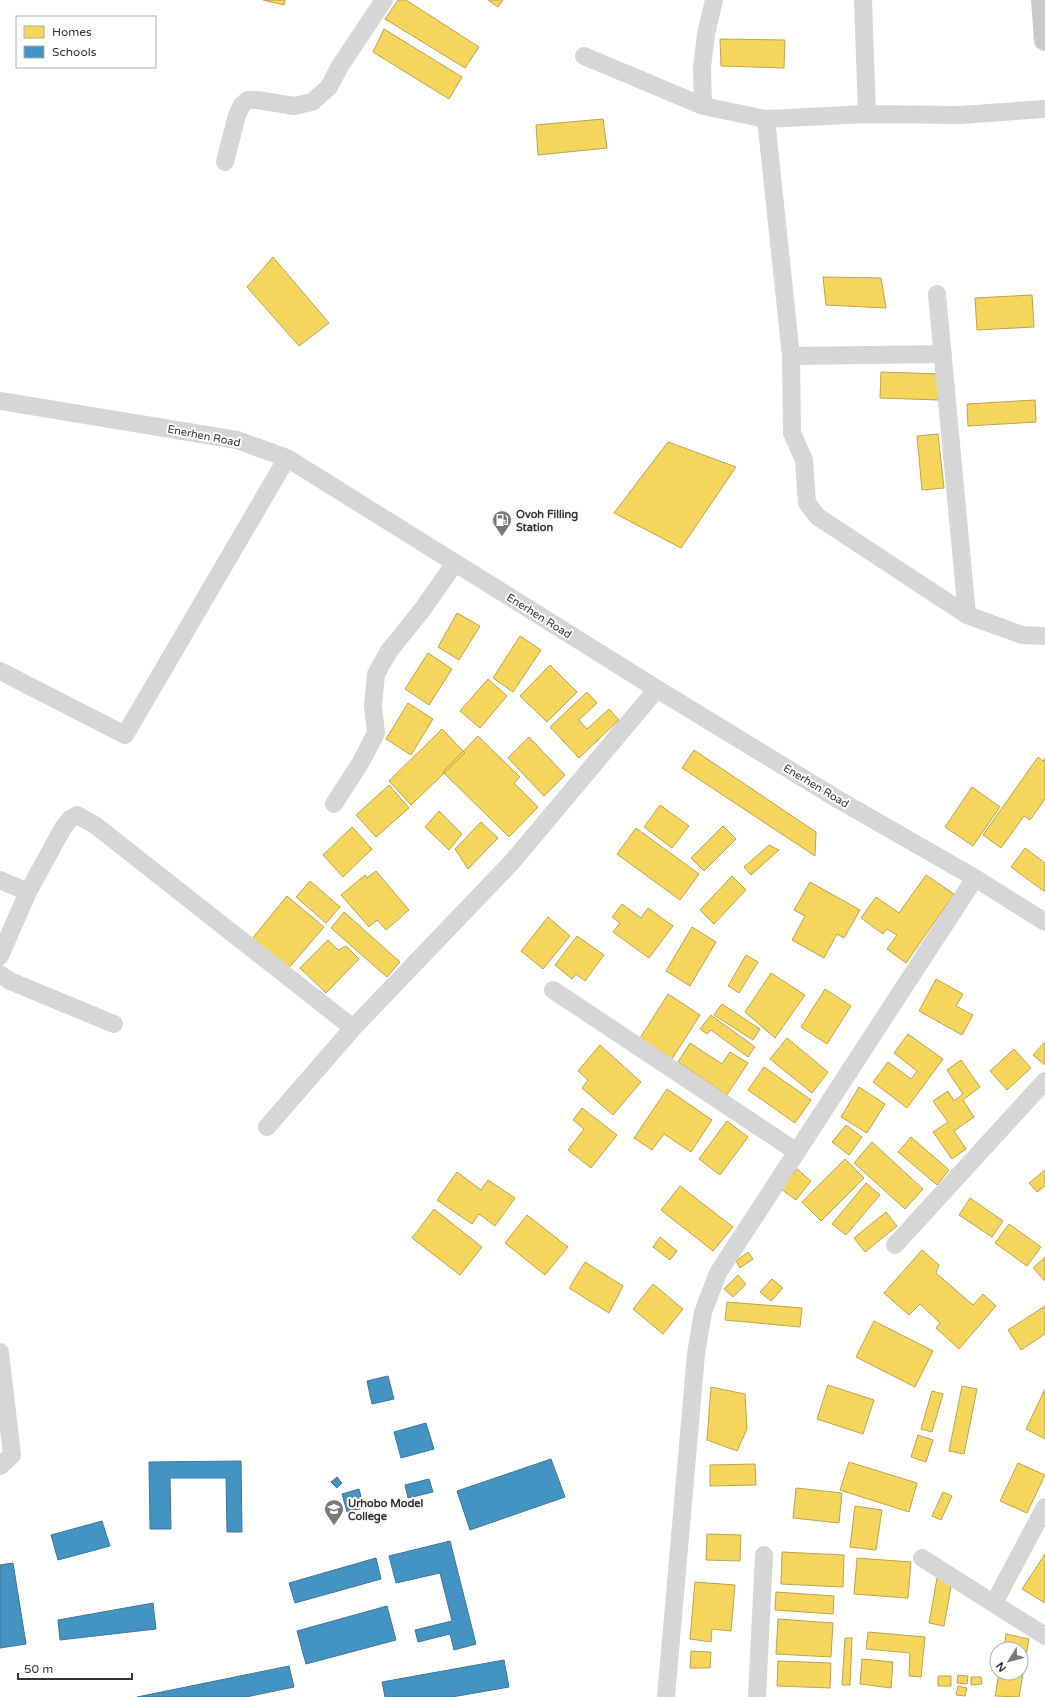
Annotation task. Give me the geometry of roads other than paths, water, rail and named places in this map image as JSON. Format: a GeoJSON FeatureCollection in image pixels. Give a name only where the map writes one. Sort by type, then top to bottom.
{"type":"FeatureCollection","features":[{"type":"Feature","properties":{"kind":"main road"},"geometry":{"type":"LineString","coordinates":[[1042,0],[1045,40]]}},
{"type":"Feature","properties":{"kind":"street"},"geometry":{"type":"LineString","coordinates":[[225,162],[237,115],[242,105],[248,100],[294,106],[312,102],[329,87],[340,66],[384,0]]}},
{"type":"Feature","properties":{"kind":"street"},"geometry":{"type":"LineString","coordinates":[[703,106],[702,68],[706,34],[714,0]]}},
{"type":"Feature","properties":{"kind":"street"},"geometry":{"type":"LineString","coordinates":[[862,0],[867,114]]}},
{"type":"Feature","properties":{"kind":"street"},"geometry":{"type":"LineString","coordinates":[[584,56],[703,106],[766,119],[867,114],[960,115],[1045,109]]}},
{"type":"Feature","properties":{"kind":"street"},"geometry":{"type":"LineString","coordinates":[[766,119],[791,356],[792,433],[804,460],[807,503],[818,517],[967,615],[1022,635],[1045,636]]}},
{"type":"Feature","properties":{"kind":"street"},"geometry":{"type":"LineString","coordinates":[[937,294],[967,615]]}},
{"type":"Feature","properties":{"kind":"street"},"geometry":{"type":"LineString","coordinates":[[791,356],[943,354]]}},
{"type":"Feature","properties":{"kind":"street","name":"Enerhen Road"},"geometry":{"type":"LineString","coordinates":[[0,401],[237,440],[287,458],[834,798],[975,878],[1045,922]]}},
{"type":"Feature","properties":{"kind":"street"},"geometry":{"type":"LineString","coordinates":[[0,671],[124,735],[287,458]]}},
{"type":"Feature","properties":{"kind":"street"},"geometry":{"type":"LineString","coordinates":[[334,804],[361,762],[376,733],[373,706],[376,674],[389,650],[422,610],[455,563]]}},
{"type":"Feature","properties":{"kind":"street"},"geometry":{"type":"LineString","coordinates":[[267,1127],[352,1028],[512,862],[657,689]]}},
{"type":"Feature","properties":{"kind":"street"},"geometry":{"type":"LineString","coordinates":[[0,956],[28,892],[63,828],[70,819],[77,815],[95,825],[352,1028]]}},
{"type":"Feature","properties":{"kind":"street"},"geometry":{"type":"LineString","coordinates":[[666,1697],[694,1368],[704,1312],[718,1273],[975,878]]}},
{"type":"Feature","properties":{"kind":"street"},"geometry":{"type":"LineString","coordinates":[[0,880],[28,892]]}},
{"type":"Feature","properties":{"kind":"street"},"geometry":{"type":"LineString","coordinates":[[0,974],[10,980],[114,1024]]}},
{"type":"Feature","properties":{"kind":"street"},"geometry":{"type":"LineString","coordinates":[[552,990],[797,1152]]}},
{"type":"Feature","properties":{"kind":"street"},"geometry":{"type":"LineString","coordinates":[[895,1245],[1045,1081]]}},
{"type":"Feature","properties":{"kind":"street"},"geometry":{"type":"LineString","coordinates":[[0,1352],[12,1455],[0,1466]]}},
{"type":"Feature","properties":{"kind":"street"},"geometry":{"type":"LineString","coordinates":[[994,1603],[1045,1506]]}},
{"type":"Feature","properties":{"kind":"street"},"geometry":{"type":"LineString","coordinates":[[757,1697],[764,1555]]}},
{"type":"Feature","properties":{"kind":"street"},"geometry":{"type":"LineString","coordinates":[[922,1558],[1045,1636]]}},
{"type":"Feature","properties":{"kind":"place","name":"Ovoh Filling Station"},"geometry":{"type":"Point","coordinates":[502,537]}},
{"type":"Feature","properties":{"kind":"place","name":"Urhobo Model College"},"geometry":{"type":"Point","coordinates":[334,1526]}}]}
